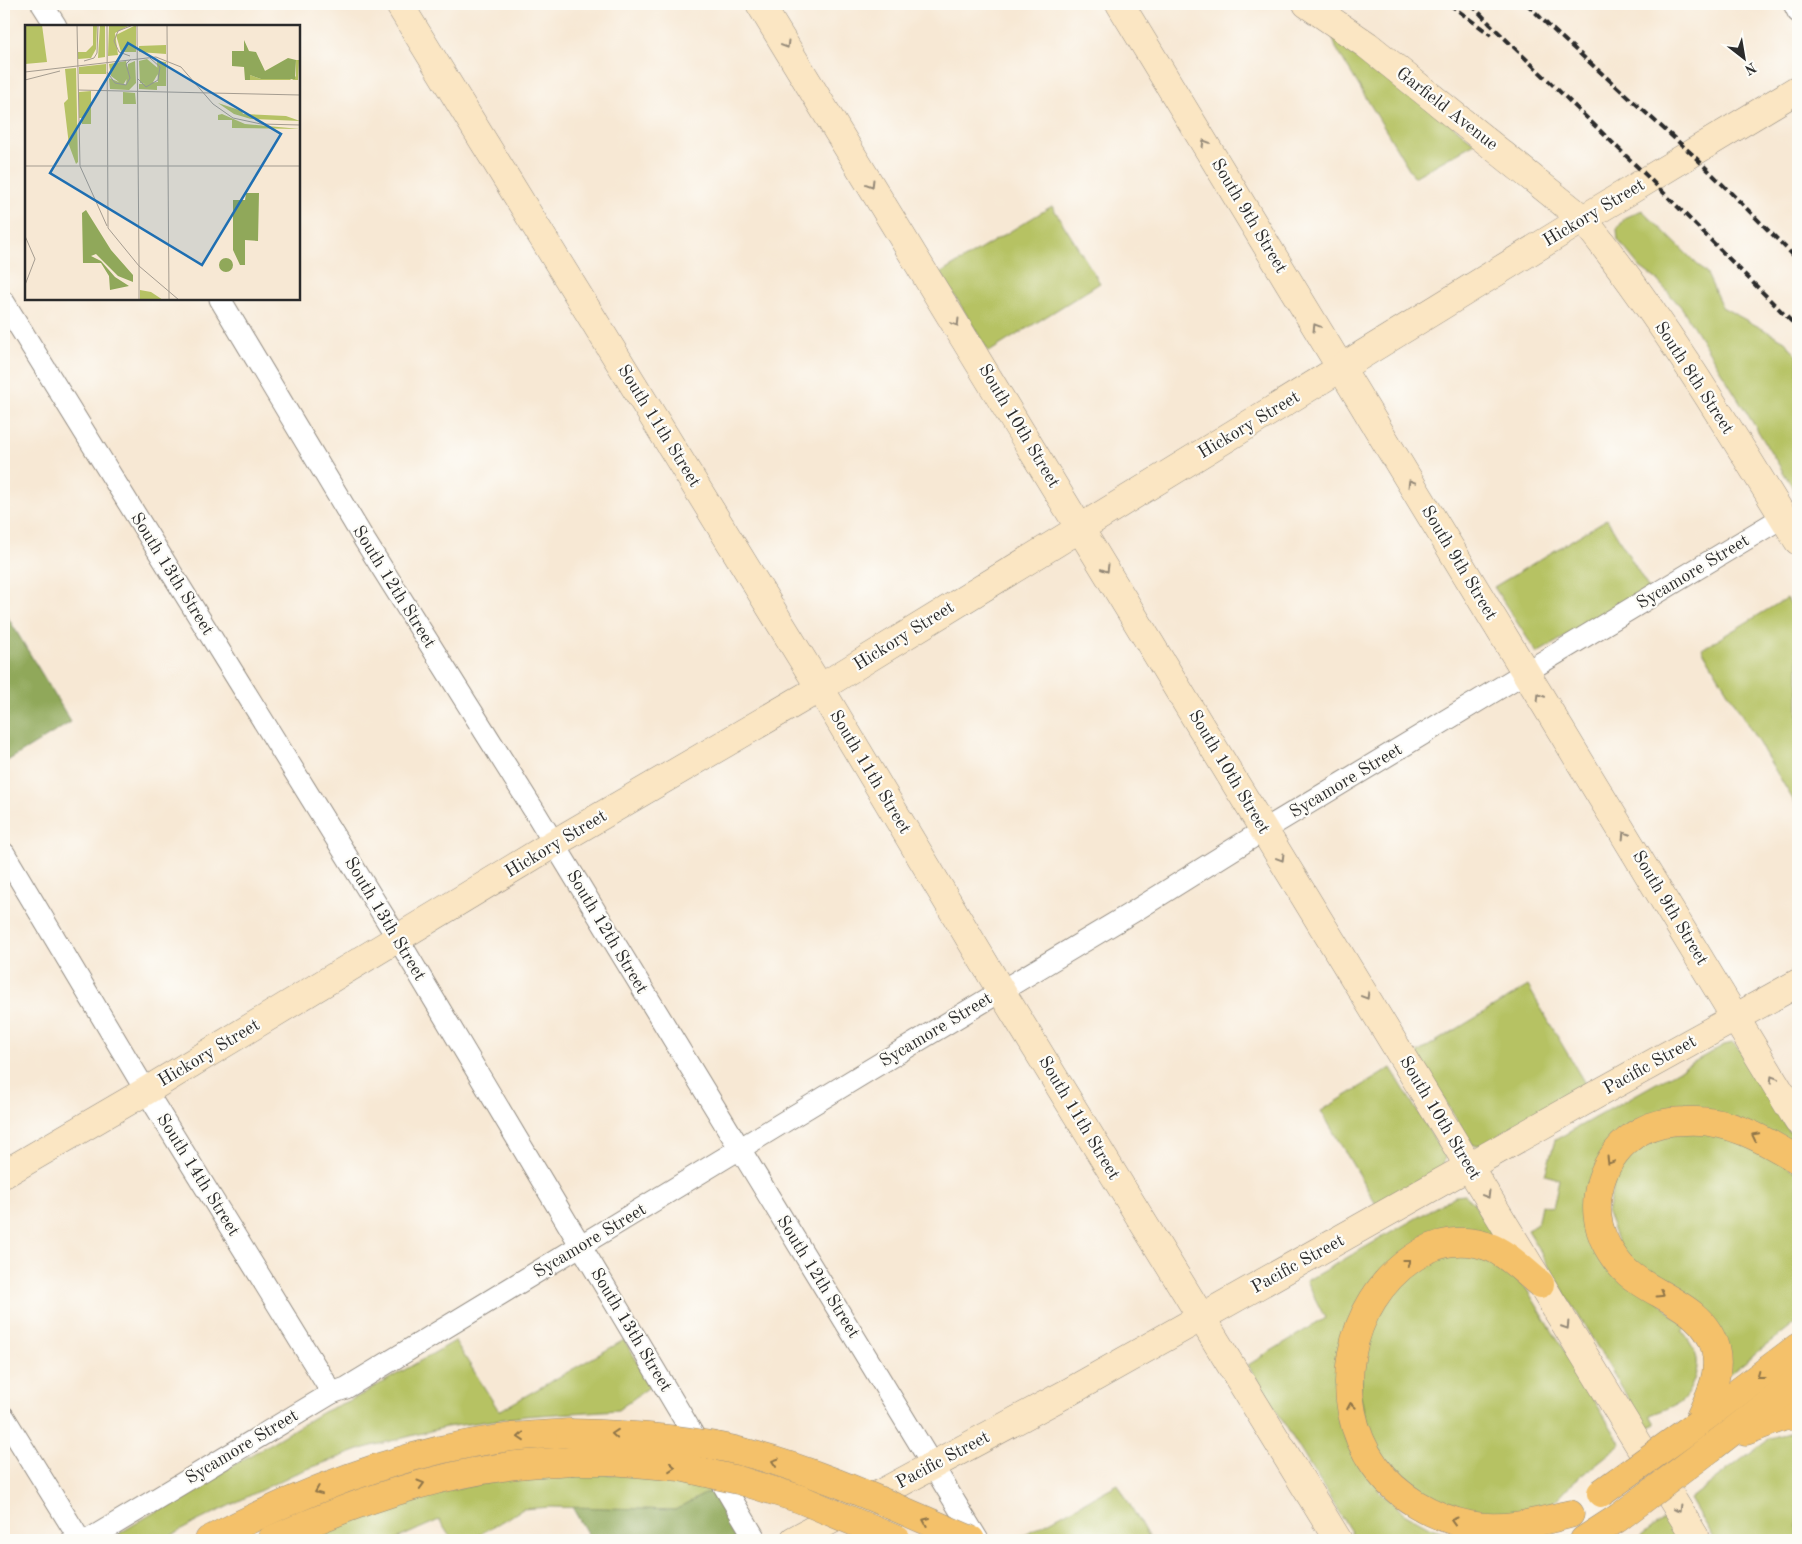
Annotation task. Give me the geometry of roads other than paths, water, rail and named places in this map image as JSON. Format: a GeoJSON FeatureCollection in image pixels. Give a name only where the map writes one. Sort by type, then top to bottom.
{"type":"FeatureCollection","features":[{"type":"Feature","properties":{"kind":"highway"},"geometry":{"type":"LineString","coordinates":[[1697,1424],[1716,1380],[1715,1348],[1699,1320],[1628,1273],[1606,1246],[1597,1215],[1600,1181],[1608,1164],[1627,1140],[1642,1130],[1660,1124],[1685,1120],[1711,1121],[1744,1131],[1798,1160]]}},
{"type":"Feature","properties":{"kind":"highway"},"geometry":{"type":"LineString","coordinates":[[1540,1284],[1510,1258],[1493,1248],[1460,1241],[1440,1244],[1424,1250],[1391,1276],[1375,1296],[1364,1315],[1355,1338],[1351,1358],[1348,1380],[1350,1404],[1358,1433],[1374,1466],[1405,1497],[1425,1509],[1471,1526],[1497,1527],[1525,1525],[1570,1514]]}},
{"type":"Feature","properties":{"kind":"highway"},"geometry":{"type":"LineString","coordinates":[[1526,1540],[1601,1493],[1697,1424],[1798,1347]]}},
{"type":"Feature","properties":{"kind":"highway"},"geometry":{"type":"LineString","coordinates":[[1584,1540],[1618,1518],[1798,1381]]}},
{"type":"Feature","properties":{"kind":"highway"},"geometry":{"type":"LineString","coordinates":[[1716,1444],[1783,1417],[1798,1415]]}},
{"type":"Feature","properties":{"kind":"highway"},"geometry":{"type":"LineString","coordinates":[[209,1540],[363,1472],[433,1452],[498,1438],[570,1433],[606,1433],[681,1440],[747,1453],[811,1473],[971,1540]]}},
{"type":"Feature","properties":{"kind":"highway"},"geometry":{"type":"LineString","coordinates":[[271,1540],[310,1522],[374,1498],[439,1479],[503,1466],[571,1461],[612,1461],[680,1467],[738,1480],[800,1499],[897,1540]]}},
{"type":"Feature","properties":{"kind":"street"},"geometry":{"type":"LineString","coordinates":[[42,4],[55,25]]}},
{"type":"Feature","properties":{"kind":"street","name":"South 11th Street"},"geometry":{"type":"LineString","coordinates":[[399,4],[820,688],[1001,991],[1338,1540]]}},
{"type":"Feature","properties":{"kind":"street","name":"South 10th Street"},"geometry":{"type":"LineString","coordinates":[[760,4],[1697,1540]]}},
{"type":"Feature","properties":{"kind":"street","name":"South 9th Street"},"geometry":{"type":"LineString","coordinates":[[1120,4],[1798,1121]]}},
{"type":"Feature","properties":{"kind":"street","name":"Garfield Avenue"},"geometry":{"type":"LineString","coordinates":[[1307,4],[1367,45],[1583,219]]}},
{"type":"Feature","properties":{"kind":"street"},"geometry":{"type":"LineString","coordinates":[[1794,4],[1798,12]]}},
{"type":"Feature","properties":{"kind":"street","name":"Hickory Street"},"geometry":{"type":"LineString","coordinates":[[4,1174],[146,1091],[554,844],[820,688],[1798,89]]}},
{"type":"Feature","properties":{"kind":"street","name":"South 8th Street"},"geometry":{"type":"LineString","coordinates":[[1583,219],[1612,255],[1690,369],[1798,541]]}},
{"type":"Feature","properties":{"kind":"street","name":"South 12th Street"},"geometry":{"type":"LineString","coordinates":[[221,300],[366,541],[554,844],[978,1540]]}},
{"type":"Feature","properties":{"kind":"street","name":"South 13th Street"},"geometry":{"type":"LineString","coordinates":[[4,302],[398,939],[756,1540]]}},
{"type":"Feature","properties":{"kind":"street","name":"Sycamore Street"},"geometry":{"type":"LineString","coordinates":[[88,1540],[332,1392],[346,1388],[1783,517]]}},
{"type":"Feature","properties":{"kind":"street","name":"South 14th Street"},"geometry":{"type":"LineString","coordinates":[[4,853],[146,1091],[332,1392]]}},
{"type":"Feature","properties":{"kind":"street","name":"Pacific Street"},"geometry":{"type":"LineString","coordinates":[[794,1540],[1069,1392],[1798,984]]}},
{"type":"Feature","properties":{"kind":"street"},"geometry":{"type":"LineString","coordinates":[[4,1417],[80,1540]]}},
{"type":"Feature","properties":{"kind":"railway"},"geometry":{"type":"LineString","coordinates":[[1449,4],[1491,35]]}},
{"type":"Feature","properties":{"kind":"railway"},"geometry":{"type":"LineString","coordinates":[[1471,4],[1650,179],[1798,328]]}},
{"type":"Feature","properties":{"kind":"railway"},"geometry":{"type":"LineString","coordinates":[[1527,4],[1550,27],[1692,154],[1798,260]]}}]}
